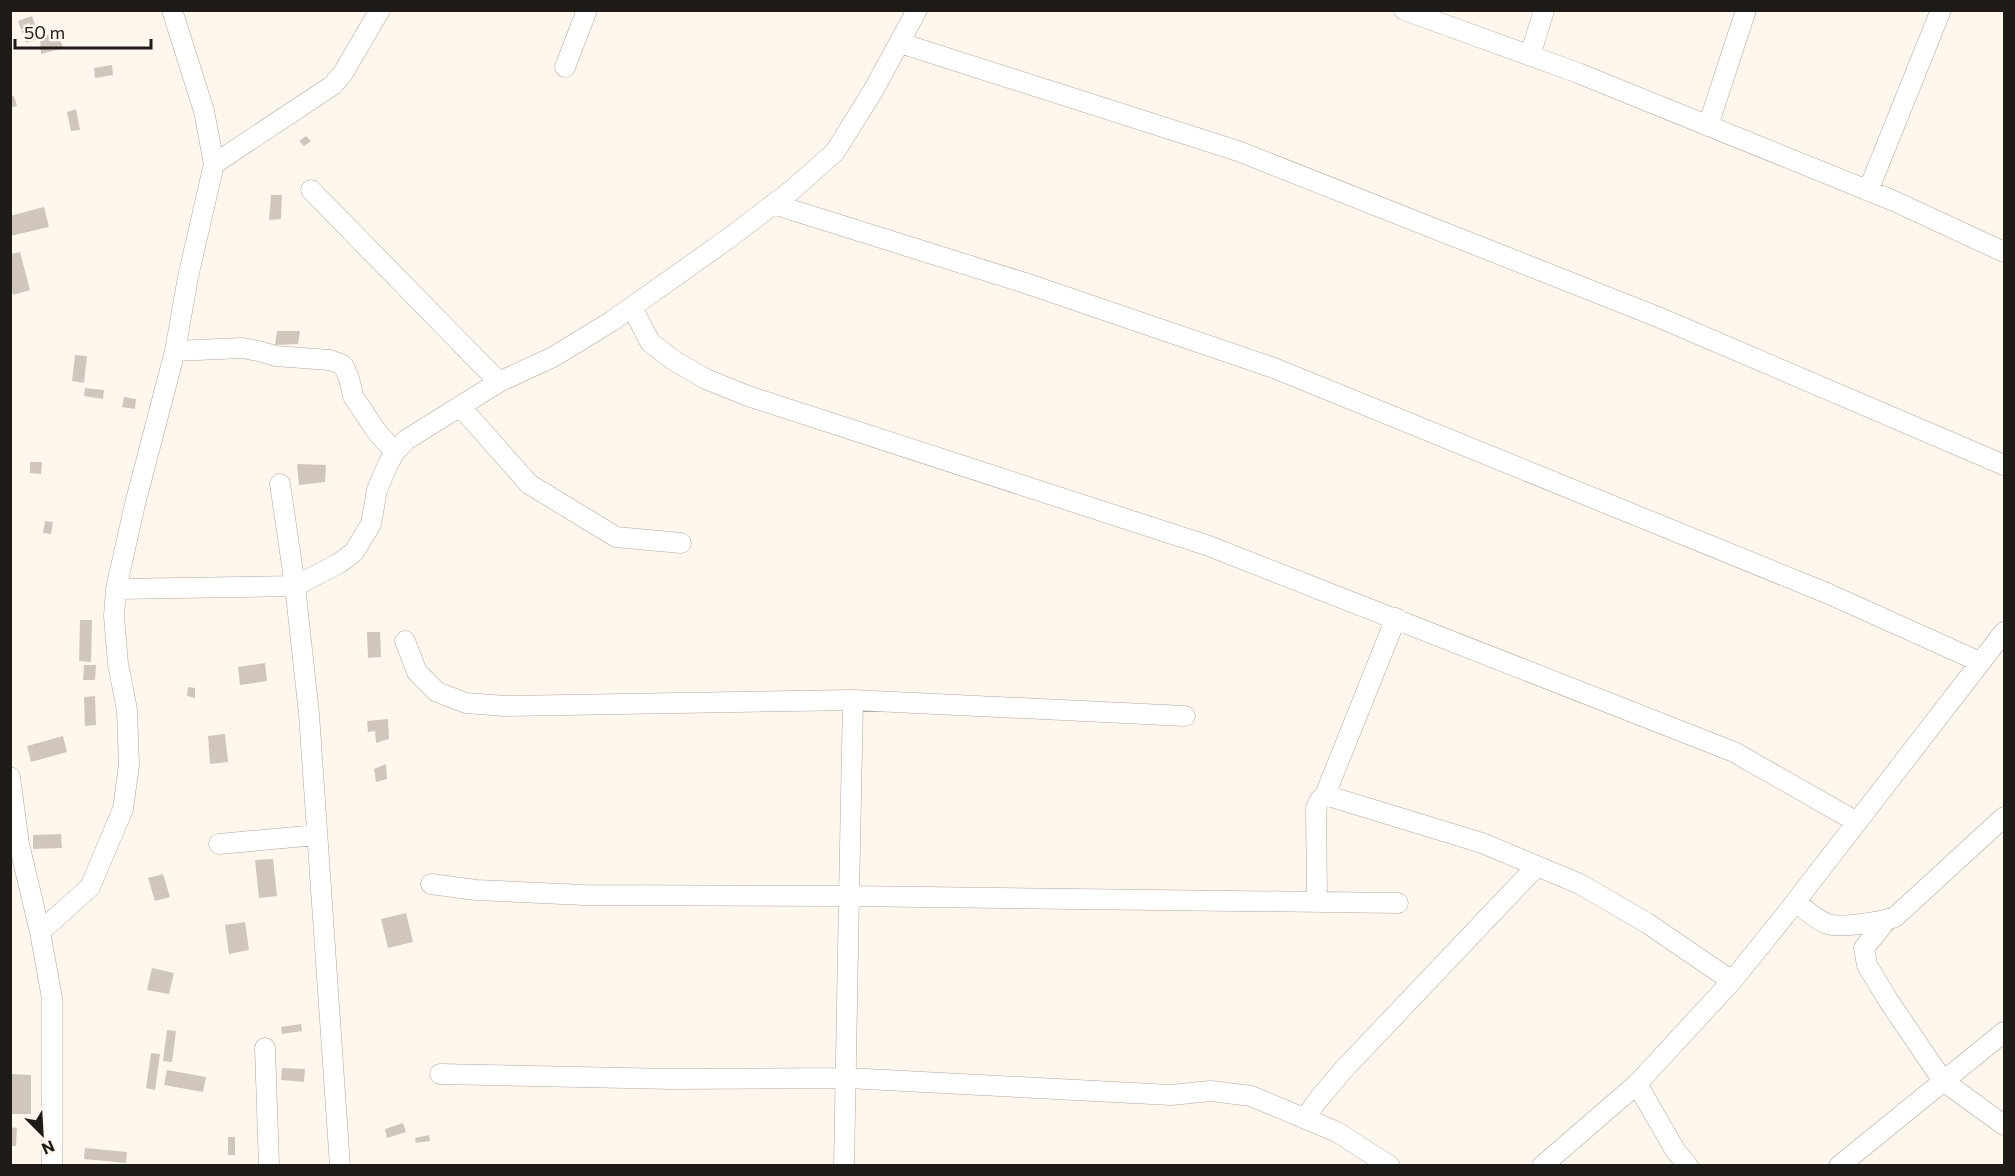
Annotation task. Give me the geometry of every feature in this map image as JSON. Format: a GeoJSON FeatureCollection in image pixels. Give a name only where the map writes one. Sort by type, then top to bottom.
{"type":"FeatureCollection","features":[{"type":"Feature","properties":{"kind":"street"},"geometry":{"type":"LineString","coordinates":[[40,932],[90,887],[123,809],[129,765],[127,710],[118,664],[114,616],[116,589],[175,351],[188,277],[214,165],[204,111],[172,10]]}},
{"type":"Feature","properties":{"kind":"street"},"geometry":{"type":"LineString","coordinates":[[214,165],[333,85],[343,73],[380,10]]}},
{"type":"Feature","properties":{"kind":"street"},"geometry":{"type":"LineString","coordinates":[[565,67],[587,10]]}},
{"type":"Feature","properties":{"kind":"street"},"geometry":{"type":"LineString","coordinates":[[116,589],[295,586],[338,564],[354,552],[371,524],[377,490],[388,464],[406,440],[499,382],[577,343],[632,307],[773,204],[835,153],[873,91],[917,10]]}},
{"type":"Feature","properties":{"kind":"street"},"geometry":{"type":"LineString","coordinates":[[1404,10],[1578,73],[1868,191],[2004,252]]}},
{"type":"Feature","properties":{"kind":"street"},"geometry":{"type":"LineString","coordinates":[[1530,56],[1544,10]]}},
{"type":"Feature","properties":{"kind":"street"},"geometry":{"type":"LineString","coordinates":[[1708,126],[1746,10]]}},
{"type":"Feature","properties":{"kind":"street"},"geometry":{"type":"LineString","coordinates":[[1868,191],[1941,10]]}},
{"type":"Feature","properties":{"kind":"street"},"geometry":{"type":"LineString","coordinates":[[900,43],[1238,151],[1658,317],[2004,465]]}},
{"type":"Feature","properties":{"kind":"street"},"geometry":{"type":"LineString","coordinates":[[311,190],[499,382]]}},
{"type":"Feature","properties":{"kind":"street"},"geometry":{"type":"LineString","coordinates":[[773,204],[1028,284],[1274,368],[1829,594],[1980,662]]}},
{"type":"Feature","properties":{"kind":"street"},"geometry":{"type":"LineString","coordinates":[[632,307],[650,342],[673,360],[706,379],[748,396],[1209,546],[1734,752],[1857,822]]}},
{"type":"Feature","properties":{"kind":"street"},"geometry":{"type":"LineString","coordinates":[[175,351],[242,348],[275,356],[330,360],[343,365],[349,378],[352,396],[377,432],[395,452]]}},
{"type":"Feature","properties":{"kind":"street"},"geometry":{"type":"LineString","coordinates":[[460,406],[529,484],[616,537],[681,543]]}},
{"type":"Feature","properties":{"kind":"street"},"geometry":{"type":"LineString","coordinates":[[280,484],[295,586],[309,714],[340,1166]]}},
{"type":"Feature","properties":{"kind":"street"},"geometry":{"type":"LineString","coordinates":[[1317,901],[1316,808],[1325,795],[1396,618]]}},
{"type":"Feature","properties":{"kind":"street"},"geometry":{"type":"LineString","coordinates":[[1542,1166],[1637,1084],[1732,981],[1796,902],[2004,632]]}},
{"type":"Feature","properties":{"kind":"street"},"geometry":{"type":"LineString","coordinates":[[405,641],[417,672],[437,692],[466,703],[504,706],[853,700],[1185,716]]}},
{"type":"Feature","properties":{"kind":"street"},"geometry":{"type":"LineString","coordinates":[[844,1166],[853,700]]}},
{"type":"Feature","properties":{"kind":"street"},"geometry":{"type":"LineString","coordinates":[[10,777],[19,844],[40,932],[52,998],[52,1166]]}},
{"type":"Feature","properties":{"kind":"street"},"geometry":{"type":"LineString","coordinates":[[1325,795],[1482,843],[1580,884],[1647,923],[1732,981]]}},
{"type":"Feature","properties":{"kind":"street"},"geometry":{"type":"LineString","coordinates":[[1796,902],[1827,924],[1887,921],[1895,917],[2004,818]]}},
{"type":"Feature","properties":{"kind":"street"},"geometry":{"type":"LineString","coordinates":[[219,843],[317,835]]}},
{"type":"Feature","properties":{"kind":"street"},"geometry":{"type":"LineString","coordinates":[[1305,1119],[1344,1069],[1537,866]]}},
{"type":"Feature","properties":{"kind":"street"},"geometry":{"type":"LineString","coordinates":[[431,884],[476,890],[584,895],[1398,903]]}},
{"type":"Feature","properties":{"kind":"street"},"geometry":{"type":"LineString","coordinates":[[1887,921],[1864,948],[1867,965],[1910,1034],[1943,1081],[2004,1125]]}},
{"type":"Feature","properties":{"kind":"street"},"geometry":{"type":"LineString","coordinates":[[1839,1166],[2004,1032]]}},
{"type":"Feature","properties":{"kind":"street"},"geometry":{"type":"LineString","coordinates":[[265,1048],[269,1166]]}},
{"type":"Feature","properties":{"kind":"street"},"geometry":{"type":"LineString","coordinates":[[440,1074],[672,1079],[847,1078],[1171,1095],[1211,1091],[1251,1096],[1337,1132],[1390,1166]]}},
{"type":"Feature","properties":{"kind":"street"},"geometry":{"type":"LineString","coordinates":[[1637,1084],[1675,1150],[1688,1166]]}},
{"type":"Feature","properties":{"kind":"building"},"geometry":{"type":"Polygon","coordinates":[[[32,16],[40,38],[26,43],[18,21],[32,16]]]}},
{"type":"Feature","properties":{"kind":"building"},"geometry":{"type":"Polygon","coordinates":[[[57,31],[63,48],[41,54],[40,38],[57,31]]]}},
{"type":"Feature","properties":{"kind":"building"},"geometry":{"type":"Polygon","coordinates":[[[112,65],[113,75],[95,78],[94,68],[112,65]]]}},
{"type":"Feature","properties":{"kind":"building"},"geometry":{"type":"Polygon","coordinates":[[[14,96],[17,106],[10,108],[10,97],[14,96]]]}},
{"type":"Feature","properties":{"kind":"building"},"geometry":{"type":"Polygon","coordinates":[[[76,109],[80,130],[71,131],[67,112],[76,109]]]}},
{"type":"Feature","properties":{"kind":"building"},"geometry":{"type":"Polygon","coordinates":[[[306,136],[311,141],[304,146],[299,141],[306,136]]]}},
{"type":"Feature","properties":{"kind":"building"},"geometry":{"type":"Polygon","coordinates":[[[271,195],[282,195],[281,219],[269,220],[271,195]]]}},
{"type":"Feature","properties":{"kind":"building"},"geometry":{"type":"Polygon","coordinates":[[[44,207],[49,227],[10,236],[10,216],[44,207]]]}},
{"type":"Feature","properties":{"kind":"building"},"geometry":{"type":"Polygon","coordinates":[[[20,252],[30,290],[13,295],[10,285],[10,254],[20,252]]]}},
{"type":"Feature","properties":{"kind":"building"},"geometry":{"type":"Polygon","coordinates":[[[277,331],[300,331],[298,344],[275,345],[277,331]]]}},
{"type":"Feature","properties":{"kind":"building"},"geometry":{"type":"Polygon","coordinates":[[[75,355],[87,356],[84,383],[72,381],[75,355]]]}},
{"type":"Feature","properties":{"kind":"building"},"geometry":{"type":"Polygon","coordinates":[[[85,388],[104,390],[103,399],[84,396],[85,388]]]}},
{"type":"Feature","properties":{"kind":"building"},"geometry":{"type":"Polygon","coordinates":[[[124,397],[136,399],[135,409],[122,407],[124,397]]]}},
{"type":"Feature","properties":{"kind":"building"},"geometry":{"type":"Polygon","coordinates":[[[30,462],[42,462],[41,474],[30,473],[30,462]]]}},
{"type":"Feature","properties":{"kind":"building"},"geometry":{"type":"Polygon","coordinates":[[[297,464],[326,465],[325,482],[299,485],[297,464]]]}},
{"type":"Feature","properties":{"kind":"building"},"geometry":{"type":"Polygon","coordinates":[[[45,521],[53,522],[51,534],[43,533],[45,521]]]}},
{"type":"Feature","properties":{"kind":"building"},"geometry":{"type":"Polygon","coordinates":[[[80,620],[92,620],[91,662],[79,661],[80,620]]]}},
{"type":"Feature","properties":{"kind":"building"},"geometry":{"type":"Polygon","coordinates":[[[367,632],[380,632],[381,657],[368,658],[367,632]]]}},
{"type":"Feature","properties":{"kind":"building"},"geometry":{"type":"Polygon","coordinates":[[[265,663],[267,681],[240,685],[238,667],[265,663]]]}},
{"type":"Feature","properties":{"kind":"building"},"geometry":{"type":"Polygon","coordinates":[[[84,665],[96,665],[95,680],[83,680],[84,665]]]}},
{"type":"Feature","properties":{"kind":"building"},"geometry":{"type":"Polygon","coordinates":[[[188,687],[195,688],[195,698],[187,696],[188,687]]]}},
{"type":"Feature","properties":{"kind":"building"},"geometry":{"type":"Polygon","coordinates":[[[95,696],[96,725],[85,726],[84,697],[95,696]]]}},
{"type":"Feature","properties":{"kind":"building"},"geometry":{"type":"Polygon","coordinates":[[[388,719],[389,739],[376,743],[375,731],[368,732],[367,721],[388,719]]]}},
{"type":"Feature","properties":{"kind":"building"},"geometry":{"type":"Polygon","coordinates":[[[225,734],[228,762],[210,764],[208,736],[225,734]]]}},
{"type":"Feature","properties":{"kind":"building"},"geometry":{"type":"Polygon","coordinates":[[[63,736],[67,752],[31,762],[27,746],[63,736]]]}},
{"type":"Feature","properties":{"kind":"building"},"geometry":{"type":"Polygon","coordinates":[[[386,764],[387,779],[376,782],[374,769],[386,764]]]}},
{"type":"Feature","properties":{"kind":"building"},"geometry":{"type":"Polygon","coordinates":[[[61,834],[62,848],[33,849],[33,835],[61,834]]]}},
{"type":"Feature","properties":{"kind":"building"},"geometry":{"type":"Polygon","coordinates":[[[273,859],[277,896],[259,898],[255,860],[273,859]]]}},
{"type":"Feature","properties":{"kind":"building"},"geometry":{"type":"Polygon","coordinates":[[[163,874],[170,897],[155,901],[148,878],[163,874]]]}},
{"type":"Feature","properties":{"kind":"building"},"geometry":{"type":"Polygon","coordinates":[[[406,913],[413,942],[388,948],[381,919],[406,913]]]}},
{"type":"Feature","properties":{"kind":"building"},"geometry":{"type":"Polygon","coordinates":[[[245,922],[249,950],[229,954],[225,925],[245,922]]]}},
{"type":"Feature","properties":{"kind":"building"},"geometry":{"type":"Polygon","coordinates":[[[152,968],[174,973],[169,994],[147,990],[152,968]]]}},
{"type":"Feature","properties":{"kind":"building"},"geometry":{"type":"Polygon","coordinates":[[[301,1024],[302,1031],[282,1034],[281,1027],[301,1024]]]}},
{"type":"Feature","properties":{"kind":"building"},"geometry":{"type":"Polygon","coordinates":[[[167,1030],[176,1031],[172,1062],[163,1061],[167,1030]]]}},
{"type":"Feature","properties":{"kind":"building"},"geometry":{"type":"Polygon","coordinates":[[[151,1053],[160,1054],[155,1090],[146,1088],[151,1053]]]}},
{"type":"Feature","properties":{"kind":"building"},"geometry":{"type":"Polygon","coordinates":[[[282,1068],[305,1069],[304,1082],[281,1080],[282,1068]]]}},
{"type":"Feature","properties":{"kind":"building"},"geometry":{"type":"Polygon","coordinates":[[[167,1070],[206,1077],[203,1092],[164,1085],[167,1070]]]}},
{"type":"Feature","properties":{"kind":"building"},"geometry":{"type":"Polygon","coordinates":[[[10,1074],[31,1075],[31,1114],[10,1114],[10,1074]]]}},
{"type":"Feature","properties":{"kind":"building"},"geometry":{"type":"Polygon","coordinates":[[[403,1123],[406,1132],[387,1138],[385,1129],[403,1123]]]}},
{"type":"Feature","properties":{"kind":"building"},"geometry":{"type":"Polygon","coordinates":[[[10,1127],[17,1128],[16,1146],[10,1146],[10,1127]]]}},
{"type":"Feature","properties":{"kind":"building"},"geometry":{"type":"Polygon","coordinates":[[[429,1135],[430,1141],[416,1143],[415,1138],[429,1135]]]}},
{"type":"Feature","properties":{"kind":"building"},"geometry":{"type":"Polygon","coordinates":[[[228,1137],[235,1137],[235,1155],[228,1155],[228,1137]]]}},
{"type":"Feature","properties":{"kind":"building"},"geometry":{"type":"Polygon","coordinates":[[[85,1148],[127,1152],[126,1163],[84,1159],[85,1148]]]}}]}
